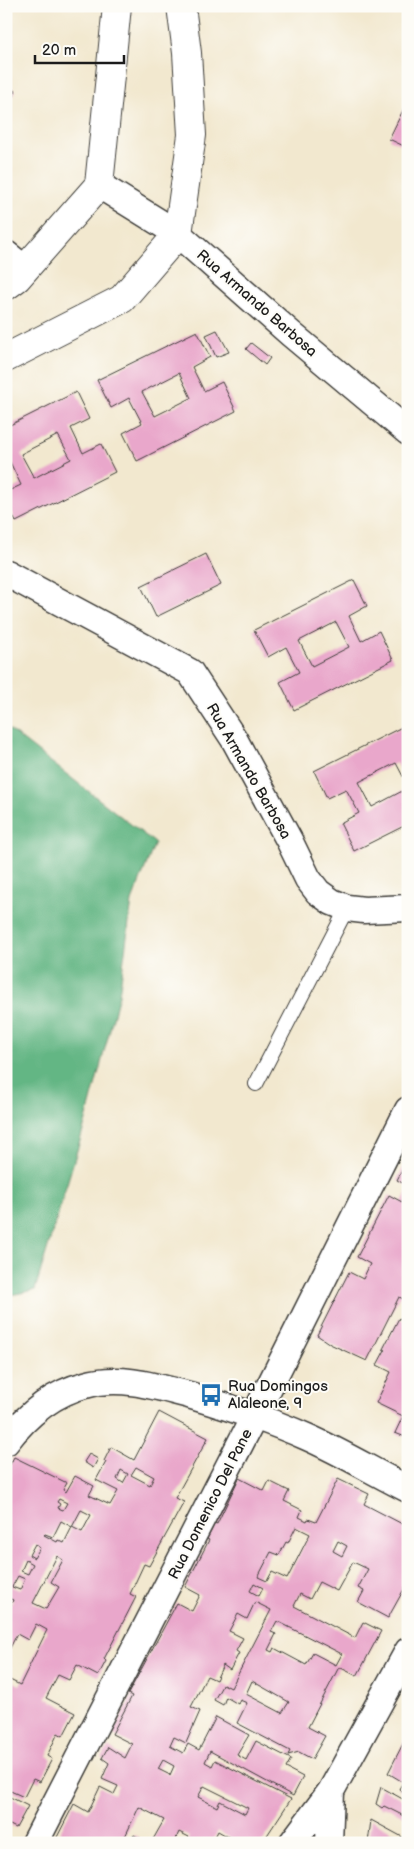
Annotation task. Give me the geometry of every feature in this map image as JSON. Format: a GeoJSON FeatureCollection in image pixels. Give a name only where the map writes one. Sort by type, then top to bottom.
{"type":"FeatureCollection","features":[{"type":"Feature","properties":{"kind":"street"},"geometry":{"type":"LineString","coordinates":[[12,270],[99,185],[117,6]]}},
{"type":"Feature","properties":{"kind":"street"},"geometry":{"type":"LineString","coordinates":[[6,358],[122,298],[178,234],[192,135],[188,53],[181,6]]}},
{"type":"Feature","properties":{"kind":"street","name":"Rua Armando Barbosa"},"geometry":{"type":"LineString","coordinates":[[99,185],[178,234],[291,334],[408,432]]}},
{"type":"Feature","properties":{"kind":"street","name":"Rua Armando Barbosa"},"geometry":{"type":"LineString","coordinates":[[6,573],[190,672],[234,739],[308,879],[318,892],[332,902],[347,908],[364,910],[408,908]]}},
{"type":"Feature","properties":{"kind":"street","name":"Rua Domenico Del Pane"},"geometry":{"type":"LineString","coordinates":[[35,1843],[254,1417],[408,1110]]}},
{"type":"Feature","properties":{"kind":"street"},"geometry":{"type":"LineString","coordinates":[[6,1442],[34,1410],[59,1396],[84,1385],[114,1381],[139,1383],[162,1388],[254,1417],[307,1437],[408,1489]]}},
{"type":"Feature","properties":{"kind":"street"},"geometry":{"type":"LineString","coordinates":[[292,1843],[331,1791],[408,1650]]}},
{"type":"Feature","properties":{"kind":"street"},"geometry":{"type":"LineString","coordinates":[[329,1843],[331,1791]]}},
{"type":"Feature","properties":{"kind":"lane"},"geometry":{"type":"LineString","coordinates":[[256,1084],[347,908]]}},
{"type":"Feature","properties":{"kind":"green space"},"geometry":{"type":"Polygon","coordinates":[[[6,727],[155,843],[132,901],[119,995],[85,1124],[35,1290],[6,1296],[6,727]]]}},
{"type":"Feature","properties":{"kind":"building"},"geometry":{"type":"Polygon","coordinates":[[[6,83],[16,92],[9,100],[6,98],[6,83]]]}},
{"type":"Feature","properties":{"kind":"building"},"geometry":{"type":"Polygon","coordinates":[[[408,100],[408,148],[389,139],[408,100]]]}},
{"type":"Feature","properties":{"kind":"building"},"geometry":{"type":"Polygon","coordinates":[[[217,330],[229,352],[216,357],[206,335],[217,330]]]}},
{"type":"Feature","properties":{"kind":"building"},"geometry":{"type":"Polygon","coordinates":[[[197,331],[210,357],[192,367],[204,391],[222,382],[236,411],[137,461],[123,433],[142,423],[129,398],[111,408],[97,380],[197,331]],[[179,373],[142,392],[155,416],[191,398],[179,373]]]}},
{"type":"Feature","properties":{"kind":"building"},"geometry":{"type":"Polygon","coordinates":[[[251,343],[270,358],[265,365],[246,349],[251,343]]]}},
{"type":"Feature","properties":{"kind":"building"},"geometry":{"type":"Polygon","coordinates":[[[76,392],[89,419],[71,428],[83,453],[101,444],[115,472],[16,522],[6,503],[6,492],[21,485],[9,460],[6,461],[6,427],[76,392]],[[58,435],[21,454],[34,478],[71,459],[58,435]]]}},
{"type":"Feature","properties":{"kind":"building"},"geometry":{"type":"Polygon","coordinates":[[[206,554],[221,585],[156,617],[141,586],[206,554]]]}},
{"type":"Feature","properties":{"kind":"building"},"geometry":{"type":"Polygon","coordinates":[[[354,580],[367,606],[349,616],[361,641],[379,631],[393,660],[294,710],[280,682],[299,672],[286,647],[268,657],[254,630],[354,580]],[[336,622],[299,641],[312,666],[349,647],[336,622]]]}},
{"type":"Feature","properties":{"kind":"building"},"geometry":{"type":"Polygon","coordinates":[[[408,724],[408,786],[396,763],[359,782],[372,807],[408,788],[408,824],[354,851],[340,823],[359,813],[346,789],[327,798],[314,771],[408,724]]]}},
{"type":"Feature","properties":{"kind":"building"},"geometry":{"type":"Polygon","coordinates":[[[408,1159],[408,1186],[397,1180],[408,1159]]]}},
{"type":"Feature","properties":{"kind":"building"},"geometry":{"type":"Polygon","coordinates":[[[408,1190],[408,1301],[399,1297],[367,1361],[330,1344],[317,1335],[349,1272],[363,1279],[370,1264],[357,1257],[389,1195],[402,1202],[408,1190]]]}},
{"type":"Feature","properties":{"kind":"building"},"geometry":{"type":"Polygon","coordinates":[[[399,1318],[408,1323],[408,1438],[395,1433],[403,1416],[376,1403],[391,1372],[377,1365],[399,1318]]]}},
{"type":"Feature","properties":{"kind":"building"},"geometry":{"type":"Polygon","coordinates":[[[159,1412],[208,1438],[175,1498],[184,1502],[149,1566],[144,1564],[130,1594],[136,1597],[104,1659],[106,1661],[98,1676],[77,1665],[69,1680],[58,1675],[46,1698],[75,1713],[63,1736],[58,1733],[47,1756],[52,1759],[40,1782],[33,1779],[24,1797],[6,1789],[6,1678],[20,1685],[47,1630],[36,1624],[28,1640],[17,1634],[9,1650],[6,1648],[6,1615],[13,1600],[6,1597],[6,1472],[14,1457],[67,1483],[63,1490],[66,1492],[75,1476],[94,1486],[89,1495],[110,1505],[118,1491],[96,1480],[106,1462],[104,1461],[111,1447],[134,1460],[159,1412]],[[136,1467],[131,1475],[150,1485],[154,1477],[136,1467]],[[121,1470],[117,1479],[123,1483],[128,1474],[121,1470]],[[59,1499],[57,1502],[60,1504],[58,1508],[63,1510],[67,1503],[59,1499]],[[81,1510],[72,1527],[82,1532],[91,1515],[81,1510]],[[61,1521],[53,1537],[44,1535],[57,1542],[58,1540],[64,1543],[72,1527],[61,1521]],[[35,1544],[29,1555],[34,1558],[40,1548],[35,1544]],[[57,1556],[33,1603],[46,1609],[59,1587],[51,1582],[63,1560],[57,1556]],[[26,1560],[21,1571],[28,1574],[33,1564],[26,1560]],[[18,1576],[12,1587],[20,1590],[25,1579],[18,1576]]]}},
{"type":"Feature","properties":{"kind":"building"},"geometry":{"type":"Polygon","coordinates":[[[89,1454],[98,1459],[93,1468],[84,1462],[89,1454]]]}},
{"type":"Feature","properties":{"kind":"building"},"geometry":{"type":"Polygon","coordinates":[[[239,1478],[264,1491],[269,1481],[289,1491],[284,1501],[302,1510],[299,1517],[307,1521],[308,1519],[316,1522],[338,1479],[369,1494],[364,1504],[408,1527],[408,1582],[388,1618],[358,1602],[364,1591],[358,1588],[368,1569],[353,1562],[337,1591],[319,1582],[310,1599],[300,1594],[294,1606],[355,1638],[363,1622],[381,1631],[357,1676],[339,1667],[308,1727],[325,1736],[312,1759],[299,1752],[288,1755],[290,1751],[237,1723],[247,1703],[240,1700],[238,1704],[226,1697],[223,1705],[214,1700],[223,1684],[231,1688],[271,1610],[255,1602],[247,1619],[238,1614],[229,1631],[243,1638],[236,1651],[239,1653],[230,1670],[223,1665],[216,1680],[207,1676],[191,1707],[200,1711],[186,1743],[174,1737],[170,1746],[183,1753],[188,1744],[199,1750],[216,1717],[249,1735],[237,1755],[246,1760],[256,1741],[291,1759],[286,1768],[303,1777],[293,1796],[210,1751],[205,1762],[212,1766],[215,1760],[291,1799],[262,1843],[239,1843],[218,1831],[213,1841],[215,1843],[186,1843],[189,1837],[179,1832],[174,1843],[151,1843],[164,1820],[139,1807],[122,1843],[54,1843],[74,1804],[88,1812],[100,1787],[114,1794],[118,1786],[102,1779],[109,1763],[102,1758],[108,1747],[125,1758],[132,1744],[112,1734],[132,1696],[128,1694],[177,1603],[192,1611],[200,1595],[185,1587],[209,1540],[207,1539],[215,1523],[217,1524],[239,1478]],[[296,1527],[288,1543],[286,1542],[279,1555],[271,1552],[258,1577],[267,1581],[272,1572],[287,1579],[310,1534],[296,1527]],[[338,1541],[333,1551],[342,1556],[347,1546],[338,1541]],[[254,1583],[250,1591],[259,1596],[263,1588],[254,1583]],[[277,1621],[271,1632],[276,1634],[268,1650],[272,1652],[274,1648],[306,1665],[313,1653],[336,1665],[342,1654],[277,1621]],[[252,1681],[246,1694],[282,1713],[289,1702],[252,1681]],[[163,1760],[158,1769],[170,1775],[174,1766],[163,1760]],[[204,1786],[198,1797],[217,1807],[220,1801],[245,1814],[248,1808],[204,1786]]]}},
{"type":"Feature","properties":{"kind":"building"},"geometry":{"type":"Polygon","coordinates":[[[408,1734],[408,1795],[399,1789],[403,1782],[388,1773],[408,1734]]]}},
{"type":"Feature","properties":{"kind":"building"},"geometry":{"type":"Polygon","coordinates":[[[381,1787],[408,1802],[408,1818],[376,1804],[381,1787]]]}},
{"type":"Feature","properties":{"kind":"building"},"geometry":{"type":"Polygon","coordinates":[[[6,1795],[28,1806],[16,1828],[8,1824],[6,1828],[6,1795]]]}},
{"type":"Feature","properties":{"kind":"building"},"geometry":{"type":"Polygon","coordinates":[[[371,1820],[408,1840],[408,1843],[368,1843],[371,1820]]]}},
{"type":"Feature","properties":{"kind":"building"},"geometry":{"type":"Polygon","coordinates":[[[134,1835],[149,1843],[129,1843],[134,1835]]]}},
{"type":"Feature","properties":{"kind":"place","name":"Rua Domingos Alaleone, 9"},"geometry":{"type":"Point","coordinates":[211,1395]}}]}
